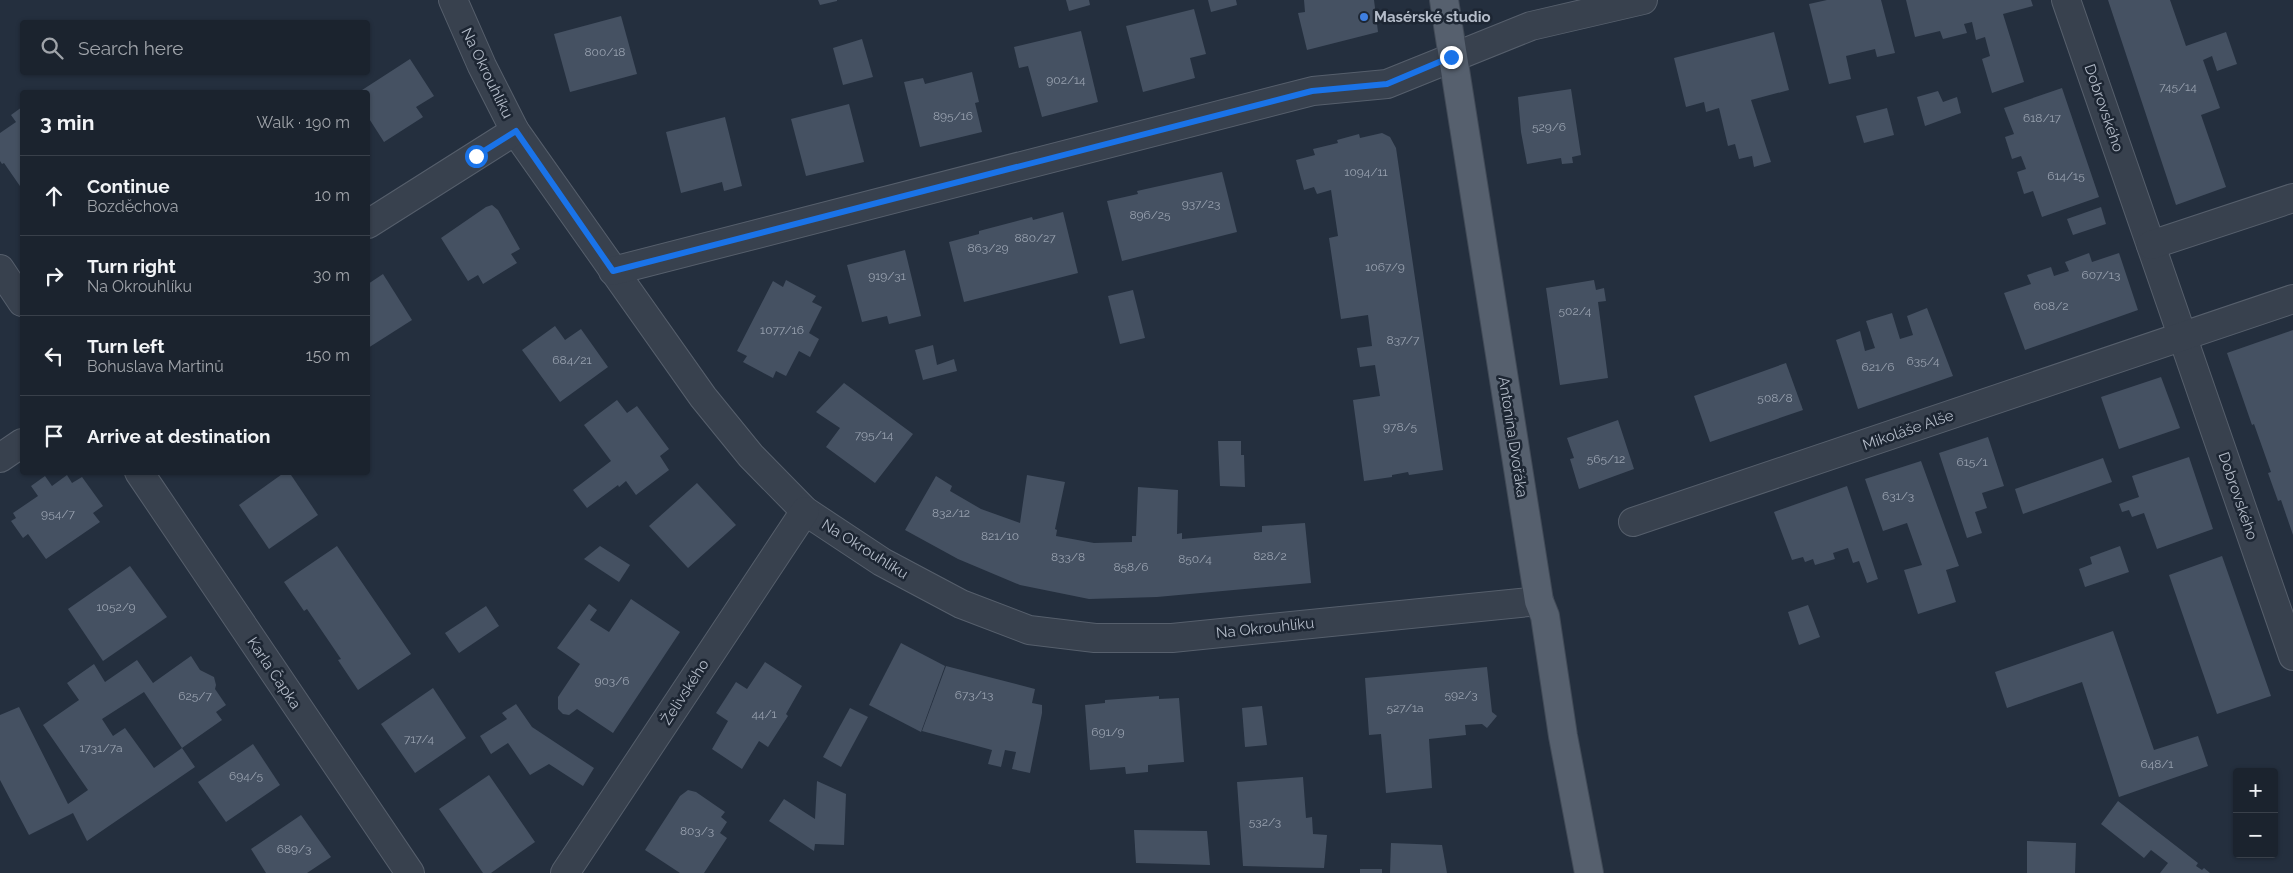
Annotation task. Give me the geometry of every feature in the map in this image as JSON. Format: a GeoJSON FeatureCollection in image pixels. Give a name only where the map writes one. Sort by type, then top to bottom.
{"type":"FeatureCollection","features":[{"type":"Feature","properties":{"kind":"main road","name":"Antonína Dvořáka"},"geometry":{"type":"LineString","coordinates":[[1444,0],[1451,57],[1539,601],[1545,616],[1564,736],[1589,873]]}},
{"type":"Feature","properties":{"kind":"street","name":"Na Okrouhlíku"},"geometry":{"type":"LineString","coordinates":[[453,0],[482,66],[516,131],[703,397],[751,456],[805,511],[882,562],[961,604],[1029,630],[1085,637],[1172,638],[1539,601]]}},
{"type":"Feature","properties":{"kind":"street"},"geometry":{"type":"LineString","coordinates":[[613,271],[1312,91],[1387,84],[1531,26],[1643,0]]}},
{"type":"Feature","properties":{"kind":"street","name":"Dobrovského"},"geometry":{"type":"LineString","coordinates":[[2066,0],[2293,656]]}},
{"type":"Feature","properties":{"kind":"street"},"geometry":{"type":"LineString","coordinates":[[370,223],[516,131]]}},
{"type":"Feature","properties":{"kind":"street"},"geometry":{"type":"LineString","coordinates":[[2151,245],[2293,198]]}},
{"type":"Feature","properties":{"kind":"street"},"geometry":{"type":"LineString","coordinates":[[0,269],[20,299]]}},
{"type":"Feature","properties":{"kind":"street"},"geometry":{"type":"LineString","coordinates":[[2183,337],[2293,299]]}},
{"type":"Feature","properties":{"kind":"street","name":"Mikoláše Alše"},"geometry":{"type":"LineString","coordinates":[[1633,522],[2183,337]]}},
{"type":"Feature","properties":{"kind":"street"},"geometry":{"type":"LineString","coordinates":[[0,458],[20,444]]}},
{"type":"Feature","properties":{"kind":"street","name":"Karla Čapka"},"geometry":{"type":"LineString","coordinates":[[141,475],[410,873]]}},
{"type":"Feature","properties":{"kind":"street","name":"Želivského"},"geometry":{"type":"LineString","coordinates":[[565,873],[805,511]]}},
{"type":"Feature","properties":{"kind":"building"},"geometry":{"type":"Polygon","coordinates":[[[818,0],[837,0],[837,1],[820,5],[818,0]]]}},
{"type":"Feature","properties":{"kind":"building"},"geometry":{"type":"Polygon","coordinates":[[[1066,0],[1089,0],[1090,5],[1069,11],[1066,0]]]}},
{"type":"Feature","properties":{"kind":"building"},"geometry":{"type":"Polygon","coordinates":[[[1208,0],[1236,0],[1237,5],[1211,12],[1208,0]]]}},
{"type":"Feature","properties":{"kind":"building"},"geometry":{"type":"Polygon","coordinates":[[[1304,0],[1374,0],[1378,32],[1307,50],[1298,13],[1305,12],[1304,0]]]}},
{"type":"Feature","properties":{"kind":"building"},"geometry":{"type":"Polygon","coordinates":[[[1827,0],[1881,0],[1895,53],[1877,57],[1875,49],[1846,56],[1851,79],[1829,84],[1809,4],[1827,0]]]}},
{"type":"Feature","properties":{"kind":"building"},"geometry":{"type":"Polygon","coordinates":[[[1906,0],[2031,0],[2033,6],[2003,14],[2024,82],[1992,93],[1982,59],[1990,56],[1985,37],[1976,40],[1972,22],[1964,24],[1967,33],[1943,39],[1940,31],[1915,37],[1906,0]]]}},
{"type":"Feature","properties":{"kind":"building"},"geometry":{"type":"Polygon","coordinates":[[[2108,0],[2170,0],[2186,46],[2226,32],[2237,64],[2217,71],[2212,56],[2203,60],[2220,108],[2201,115],[2226,187],[2176,205],[2108,0]]]}},
{"type":"Feature","properties":{"kind":"building"},"geometry":{"type":"Polygon","coordinates":[[[1194,9],[1206,54],[1190,58],[1195,78],[1143,92],[1126,26],[1194,9]]]}},
{"type":"Feature","properties":{"kind":"building"},"geometry":{"type":"Polygon","coordinates":[[[621,16],[637,74],[570,92],[554,34],[621,16]]]}},
{"type":"Feature","properties":{"kind":"building"},"geometry":{"type":"Polygon","coordinates":[[[1081,31],[1098,102],[1042,117],[1028,66],[1019,68],[1014,47],[1081,31]]]}},
{"type":"Feature","properties":{"kind":"building"},"geometry":{"type":"Polygon","coordinates":[[[1774,32],[1789,90],[1751,100],[1771,162],[1754,167],[1752,156],[1739,159],[1735,144],[1728,146],[1719,108],[1706,112],[1704,102],[1686,107],[1674,58],[1774,32]]]}},
{"type":"Feature","properties":{"kind":"building"},"geometry":{"type":"Polygon","coordinates":[[[862,39],[873,77],[843,85],[833,48],[862,39]]]}},
{"type":"Feature","properties":{"kind":"building"},"geometry":{"type":"Polygon","coordinates":[[[410,59],[434,96],[416,107],[423,117],[384,142],[370,120],[370,90],[362,90],[410,59]]]}},
{"type":"Feature","properties":{"kind":"building"},"geometry":{"type":"Polygon","coordinates":[[[972,72],[979,102],[975,103],[982,132],[920,147],[904,82],[923,78],[925,84],[972,72]]]}},
{"type":"Feature","properties":{"kind":"building"},"geometry":{"type":"Polygon","coordinates":[[[2062,88],[2099,197],[2042,217],[2033,191],[2024,194],[2017,172],[2026,169],[2021,156],[2012,159],[2005,137],[2014,134],[2004,108],[2062,88]]]}},
{"type":"Feature","properties":{"kind":"building"},"geometry":{"type":"Polygon","coordinates":[[[1571,89],[1581,155],[1572,157],[1573,163],[1562,164],[1561,158],[1527,164],[1521,132],[1518,97],[1571,89]]]}},
{"type":"Feature","properties":{"kind":"building"},"geometry":{"type":"Polygon","coordinates":[[[1938,91],[1943,102],[1957,97],[1961,113],[1925,126],[1917,97],[1938,91]]]}},
{"type":"Feature","properties":{"kind":"building"},"geometry":{"type":"Polygon","coordinates":[[[849,104],[864,162],[806,176],[791,119],[849,104]]]}},
{"type":"Feature","properties":{"kind":"building"},"geometry":{"type":"Polygon","coordinates":[[[20,108],[20,186],[4,163],[2,164],[0,161],[0,133],[16,122],[11,115],[20,108]]]}},
{"type":"Feature","properties":{"kind":"building"},"geometry":{"type":"Polygon","coordinates":[[[1887,108],[1894,135],[1864,143],[1856,116],[1887,108]]]}},
{"type":"Feature","properties":{"kind":"building"},"geometry":{"type":"Polygon","coordinates":[[[725,117],[742,186],[724,191],[722,182],[681,193],[666,132],[725,117]]]}},
{"type":"Feature","properties":{"kind":"building"},"geometry":{"type":"Polygon","coordinates":[[[1382,133],[1390,137],[1396,148],[1443,470],[1409,475],[1408,472],[1392,475],[1392,477],[1364,481],[1353,400],[1380,396],[1375,365],[1360,367],[1357,348],[1372,346],[1368,315],[1341,319],[1329,238],[1338,236],[1331,190],[1317,194],[1314,187],[1304,190],[1296,160],[1315,155],[1313,149],[1338,143],[1337,140],[1359,134],[1360,138],[1382,133]]]}},
{"type":"Feature","properties":{"kind":"building"},"geometry":{"type":"Polygon","coordinates":[[[1222,172],[1237,232],[1122,261],[1107,201],[1138,194],[1137,191],[1222,172]]]}},
{"type":"Feature","properties":{"kind":"building"},"geometry":{"type":"Polygon","coordinates":[[[492,205],[498,210],[520,249],[511,254],[517,263],[483,284],[478,275],[468,281],[441,238],[486,207],[492,205]]]}},
{"type":"Feature","properties":{"kind":"building"},"geometry":{"type":"Polygon","coordinates":[[[2101,207],[2106,224],[2073,235],[2067,219],[2101,207]]]}},
{"type":"Feature","properties":{"kind":"building"},"geometry":{"type":"Polygon","coordinates":[[[1063,212],[1078,273],[964,302],[949,242],[979,234],[979,231],[1032,217],[1033,220],[1063,212]]]}},
{"type":"Feature","properties":{"kind":"building"},"geometry":{"type":"Polygon","coordinates":[[[905,250],[921,316],[889,324],[887,316],[862,322],[847,265],[905,250]]]}},
{"type":"Feature","properties":{"kind":"building"},"geometry":{"type":"Polygon","coordinates":[[[2089,253],[2092,262],[2119,253],[2138,310],[2025,350],[2004,293],[2031,284],[2027,275],[2051,267],[2054,276],[2069,271],[2065,262],[2089,253]]]}},
{"type":"Feature","properties":{"kind":"building"},"geometry":{"type":"Polygon","coordinates":[[[383,274],[412,320],[370,347],[370,283],[383,274]]]}},
{"type":"Feature","properties":{"kind":"building"},"geometry":{"type":"Polygon","coordinates":[[[786,280],[816,296],[812,302],[822,307],[809,333],[819,339],[810,357],[799,351],[786,376],[776,371],[773,378],[743,362],[747,356],[737,351],[773,281],[783,287],[786,280]]]}},
{"type":"Feature","properties":{"kind":"building"},"geometry":{"type":"Polygon","coordinates":[[[1594,280],[1596,290],[1604,288],[1606,301],[1598,302],[1608,378],[1560,385],[1546,288],[1594,280]]]}},
{"type":"Feature","properties":{"kind":"building"},"geometry":{"type":"Polygon","coordinates":[[[1133,290],[1145,338],[1120,344],[1108,296],[1133,290]]]}},
{"type":"Feature","properties":{"kind":"building"},"geometry":{"type":"Polygon","coordinates":[[[1927,308],[1953,376],[1858,409],[1836,340],[1860,331],[1865,351],[1875,348],[1866,321],[1892,313],[1900,339],[1913,335],[1907,316],[1927,308]]]}},
{"type":"Feature","properties":{"kind":"building"},"geometry":{"type":"Polygon","coordinates":[[[555,326],[565,340],[581,329],[608,367],[560,402],[522,350],[555,326]]]}},
{"type":"Feature","properties":{"kind":"building"},"geometry":{"type":"Polygon","coordinates":[[[2293,330],[2293,535],[2281,500],[2278,501],[2268,473],[2271,472],[2254,424],[2252,425],[2227,353],[2293,330]]]}},
{"type":"Feature","properties":{"kind":"building"},"geometry":{"type":"Polygon","coordinates":[[[933,345],[937,365],[954,359],[957,371],[923,380],[915,350],[933,345]]]}},
{"type":"Feature","properties":{"kind":"building"},"geometry":{"type":"Polygon","coordinates":[[[1786,363],[1803,410],[1710,442],[1694,396],[1786,363]]]}},
{"type":"Feature","properties":{"kind":"building"},"geometry":{"type":"Polygon","coordinates":[[[2161,377],[2180,428],[2119,449],[2101,397],[2161,377]]]}},
{"type":"Feature","properties":{"kind":"building"},"geometry":{"type":"Polygon","coordinates":[[[844,383],[913,434],[875,483],[826,447],[840,428],[816,412],[844,383]]]}},
{"type":"Feature","properties":{"kind":"building"},"geometry":{"type":"Polygon","coordinates":[[[617,400],[627,413],[637,406],[669,449],[660,456],[669,470],[636,495],[626,481],[587,508],[573,490],[611,461],[584,425],[617,400]]]}},
{"type":"Feature","properties":{"kind":"building"},"geometry":{"type":"Polygon","coordinates":[[[1618,420],[1634,469],[1579,489],[1570,459],[1574,458],[1567,438],[1618,420]]]}},
{"type":"Feature","properties":{"kind":"building"},"geometry":{"type":"Polygon","coordinates":[[[1988,437],[2004,486],[1982,493],[1987,508],[1975,512],[1982,533],[1967,538],[1939,453],[1988,437]]]}},
{"type":"Feature","properties":{"kind":"building"},"geometry":{"type":"Polygon","coordinates":[[[1218,441],[1241,441],[1241,455],[1244,455],[1245,487],[1220,486],[1218,441]]]}},
{"type":"Feature","properties":{"kind":"building"},"geometry":{"type":"Polygon","coordinates":[[[2189,457],[2213,529],[2157,549],[2144,513],[2132,517],[2129,510],[2122,512],[2119,504],[2139,497],[2132,476],[2189,457]]]}},
{"type":"Feature","properties":{"kind":"building"},"geometry":{"type":"Polygon","coordinates":[[[2103,458],[2112,482],[2023,514],[2015,489],[2103,458]]]}},
{"type":"Feature","properties":{"kind":"building"},"geometry":{"type":"Polygon","coordinates":[[[1921,461],[1959,566],[1946,570],[1956,602],[1918,614],[1904,570],[1922,565],[1907,523],[1883,531],[1865,479],[1921,461]]]}},
{"type":"Feature","properties":{"kind":"building"},"geometry":{"type":"Polygon","coordinates":[[[67,475],[72,483],[82,477],[103,506],[93,513],[100,522],[46,559],[28,534],[23,538],[11,521],[16,518],[13,513],[38,496],[31,486],[45,476],[52,486],[67,475]]]}},
{"type":"Feature","properties":{"kind":"building"},"geometry":{"type":"Polygon","coordinates":[[[281,475],[291,475],[318,515],[269,549],[239,505],[281,475]]]}},
{"type":"Feature","properties":{"kind":"building"},"geometry":{"type":"Polygon","coordinates":[[[1027,475],[1065,482],[1055,529],[1057,530],[1056,536],[1094,543],[1132,542],[1132,536],[1136,536],[1138,487],[1178,490],[1177,534],[1182,533],[1182,539],[1262,532],[1262,526],[1305,523],[1311,583],[1157,597],[1089,599],[1020,585],[958,559],[905,530],[936,476],[952,486],[950,491],[981,509],[1020,523],[1027,475]]]}},
{"type":"Feature","properties":{"kind":"building"},"geometry":{"type":"Polygon","coordinates":[[[697,483],[736,525],[688,568],[649,526],[697,483]]]}},
{"type":"Feature","properties":{"kind":"building"},"geometry":{"type":"Polygon","coordinates":[[[1847,486],[1878,579],[1867,583],[1859,561],[1853,563],[1848,548],[1833,553],[1835,559],[1815,565],[1813,559],[1805,562],[1803,557],[1792,560],[1774,512],[1847,486]]]}},
{"type":"Feature","properties":{"kind":"building"},"geometry":{"type":"Polygon","coordinates":[[[337,546],[411,654],[358,690],[338,660],[341,659],[307,609],[304,611],[284,582],[337,546]]]}},
{"type":"Feature","properties":{"kind":"building"},"geometry":{"type":"Polygon","coordinates":[[[600,546],[630,565],[619,582],[584,559],[600,546]]]}},
{"type":"Feature","properties":{"kind":"building"},"geometry":{"type":"Polygon","coordinates":[[[2120,546],[2129,572],[2085,587],[2079,569],[2092,564],[2090,557],[2120,546]]]}},
{"type":"Feature","properties":{"kind":"building"},"geometry":{"type":"Polygon","coordinates":[[[2222,556],[2271,696],[2217,714],[2169,575],[2222,556]]]}},
{"type":"Feature","properties":{"kind":"building"},"geometry":{"type":"Polygon","coordinates":[[[130,566],[167,617],[103,661],[68,609],[130,566]]]}},
{"type":"Feature","properties":{"kind":"building"},"geometry":{"type":"Polygon","coordinates":[[[631,599],[680,632],[613,733],[577,709],[569,715],[563,714],[558,709],[558,697],[580,664],[557,648],[589,604],[597,610],[590,620],[609,632],[631,599]]]}},
{"type":"Feature","properties":{"kind":"building"},"geometry":{"type":"Polygon","coordinates":[[[1808,605],[1820,637],[1799,645],[1788,612],[1808,605]]]}},
{"type":"Feature","properties":{"kind":"building"},"geometry":{"type":"Polygon","coordinates":[[[486,606],[499,626],[459,653],[445,633],[486,606]]]}},
{"type":"Feature","properties":{"kind":"building"},"geometry":{"type":"Polygon","coordinates":[[[2113,631],[2154,750],[2198,736],[2208,766],[2119,797],[2082,682],[2007,708],[1995,672],[2113,631]]]}},
{"type":"Feature","properties":{"kind":"building"},"geometry":{"type":"Polygon","coordinates":[[[901,643],[945,666],[921,732],[869,705],[901,643]]]}},
{"type":"Feature","properties":{"kind":"building"},"geometry":{"type":"Polygon","coordinates":[[[191,656],[200,670],[214,677],[215,689],[226,705],[216,712],[222,720],[182,748],[195,767],[87,841],[73,813],[29,835],[0,780],[0,715],[19,707],[68,804],[88,790],[43,725],[79,700],[67,683],[94,664],[105,682],[137,660],[153,683],[191,656]],[[144,692],[102,719],[113,736],[125,728],[154,768],[182,748],[144,692]]]}},
{"type":"Feature","properties":{"kind":"building"},"geometry":{"type":"Polygon","coordinates":[[[765,662],[802,686],[786,714],[788,716],[768,747],[759,741],[742,769],[712,749],[728,721],[716,713],[736,682],[747,689],[765,662]]]}},
{"type":"Feature","properties":{"kind":"building"},"geometry":{"type":"Polygon","coordinates":[[[946,666],[1035,689],[1032,703],[1042,705],[1042,713],[1030,773],[1012,769],[1016,752],[1005,750],[1001,767],[988,764],[992,750],[922,731],[946,666]]]}},
{"type":"Feature","properties":{"kind":"building"},"geometry":{"type":"Polygon","coordinates":[[[1487,667],[1492,712],[1497,716],[1487,728],[1482,724],[1465,725],[1466,735],[1429,739],[1432,788],[1386,793],[1381,734],[1369,735],[1365,678],[1487,667]]]}},
{"type":"Feature","properties":{"kind":"building"},"geometry":{"type":"Polygon","coordinates":[[[433,688],[466,738],[415,773],[381,724],[433,688]]]}},
{"type":"Feature","properties":{"kind":"building"},"geometry":{"type":"Polygon","coordinates":[[[1159,696],[1159,699],[1179,698],[1184,762],[1148,765],[1148,772],[1126,774],[1125,767],[1090,770],[1085,705],[1105,703],[1105,700],[1159,696]]]}},
{"type":"Feature","properties":{"kind":"building"},"geometry":{"type":"Polygon","coordinates":[[[516,704],[532,727],[594,768],[583,786],[549,764],[530,775],[508,743],[491,754],[480,736],[507,719],[502,713],[516,704]]]}},
{"type":"Feature","properties":{"kind":"building"},"geometry":{"type":"Polygon","coordinates":[[[1262,706],[1267,745],[1245,747],[1242,708],[1262,706]]]}},
{"type":"Feature","properties":{"kind":"building"},"geometry":{"type":"Polygon","coordinates":[[[850,708],[868,717],[841,767],[823,757],[850,708]]]}},
{"type":"Feature","properties":{"kind":"building"},"geometry":{"type":"Polygon","coordinates":[[[253,744],[280,785],[226,822],[198,782],[253,744]]]}},
{"type":"Feature","properties":{"kind":"building"},"geometry":{"type":"Polygon","coordinates":[[[489,775],[535,842],[491,873],[483,873],[439,809],[489,775]]]}},
{"type":"Feature","properties":{"kind":"building"},"geometry":{"type":"Polygon","coordinates":[[[1303,777],[1306,818],[1312,817],[1313,834],[1327,835],[1324,868],[1243,866],[1237,782],[1303,777]]]}},
{"type":"Feature","properties":{"kind":"building"},"geometry":{"type":"Polygon","coordinates":[[[817,781],[846,794],[844,845],[815,844],[814,851],[769,821],[784,799],[815,819],[817,781]]]}},
{"type":"Feature","properties":{"kind":"building"},"geometry":{"type":"Polygon","coordinates":[[[688,790],[696,792],[725,812],[721,817],[727,822],[720,833],[727,838],[704,873],[680,873],[645,850],[680,796],[688,790]]]}},
{"type":"Feature","properties":{"kind":"building"},"geometry":{"type":"Polygon","coordinates":[[[2118,801],[2198,863],[2196,866],[2202,870],[2204,868],[2210,873],[2160,873],[2168,863],[2151,850],[2144,858],[2101,824],[2118,801]]]}},
{"type":"Feature","properties":{"kind":"building"},"geometry":{"type":"Polygon","coordinates":[[[301,815],[331,857],[307,873],[266,873],[251,849],[301,815]]]}},
{"type":"Feature","properties":{"kind":"building"},"geometry":{"type":"Polygon","coordinates":[[[1134,830],[1207,831],[1210,865],[1136,863],[1134,830]]]}},
{"type":"Feature","properties":{"kind":"building"},"geometry":{"type":"Polygon","coordinates":[[[2027,841],[2076,843],[2075,873],[2027,873],[2027,841]]]}},
{"type":"Feature","properties":{"kind":"building"},"geometry":{"type":"Polygon","coordinates":[[[1391,843],[1442,845],[1447,873],[1390,873],[1391,843]]]}},
{"type":"Feature","properties":{"kind":"building"},"geometry":{"type":"Polygon","coordinates":[[[1360,869],[1382,869],[1382,873],[1360,873],[1360,869]]]}},
{"type":"Feature","properties":{"kind":"place","name":"Masérské studio"},"geometry":{"type":"Point","coordinates":[1364,17]}},
{"type":"Feature","properties":{"kind":"route"},"geometry":{"type":"LineString","coordinates":[[476,156],[516,131],[613,271],[1312,91],[1380,86],[1451,57]]}}]}
